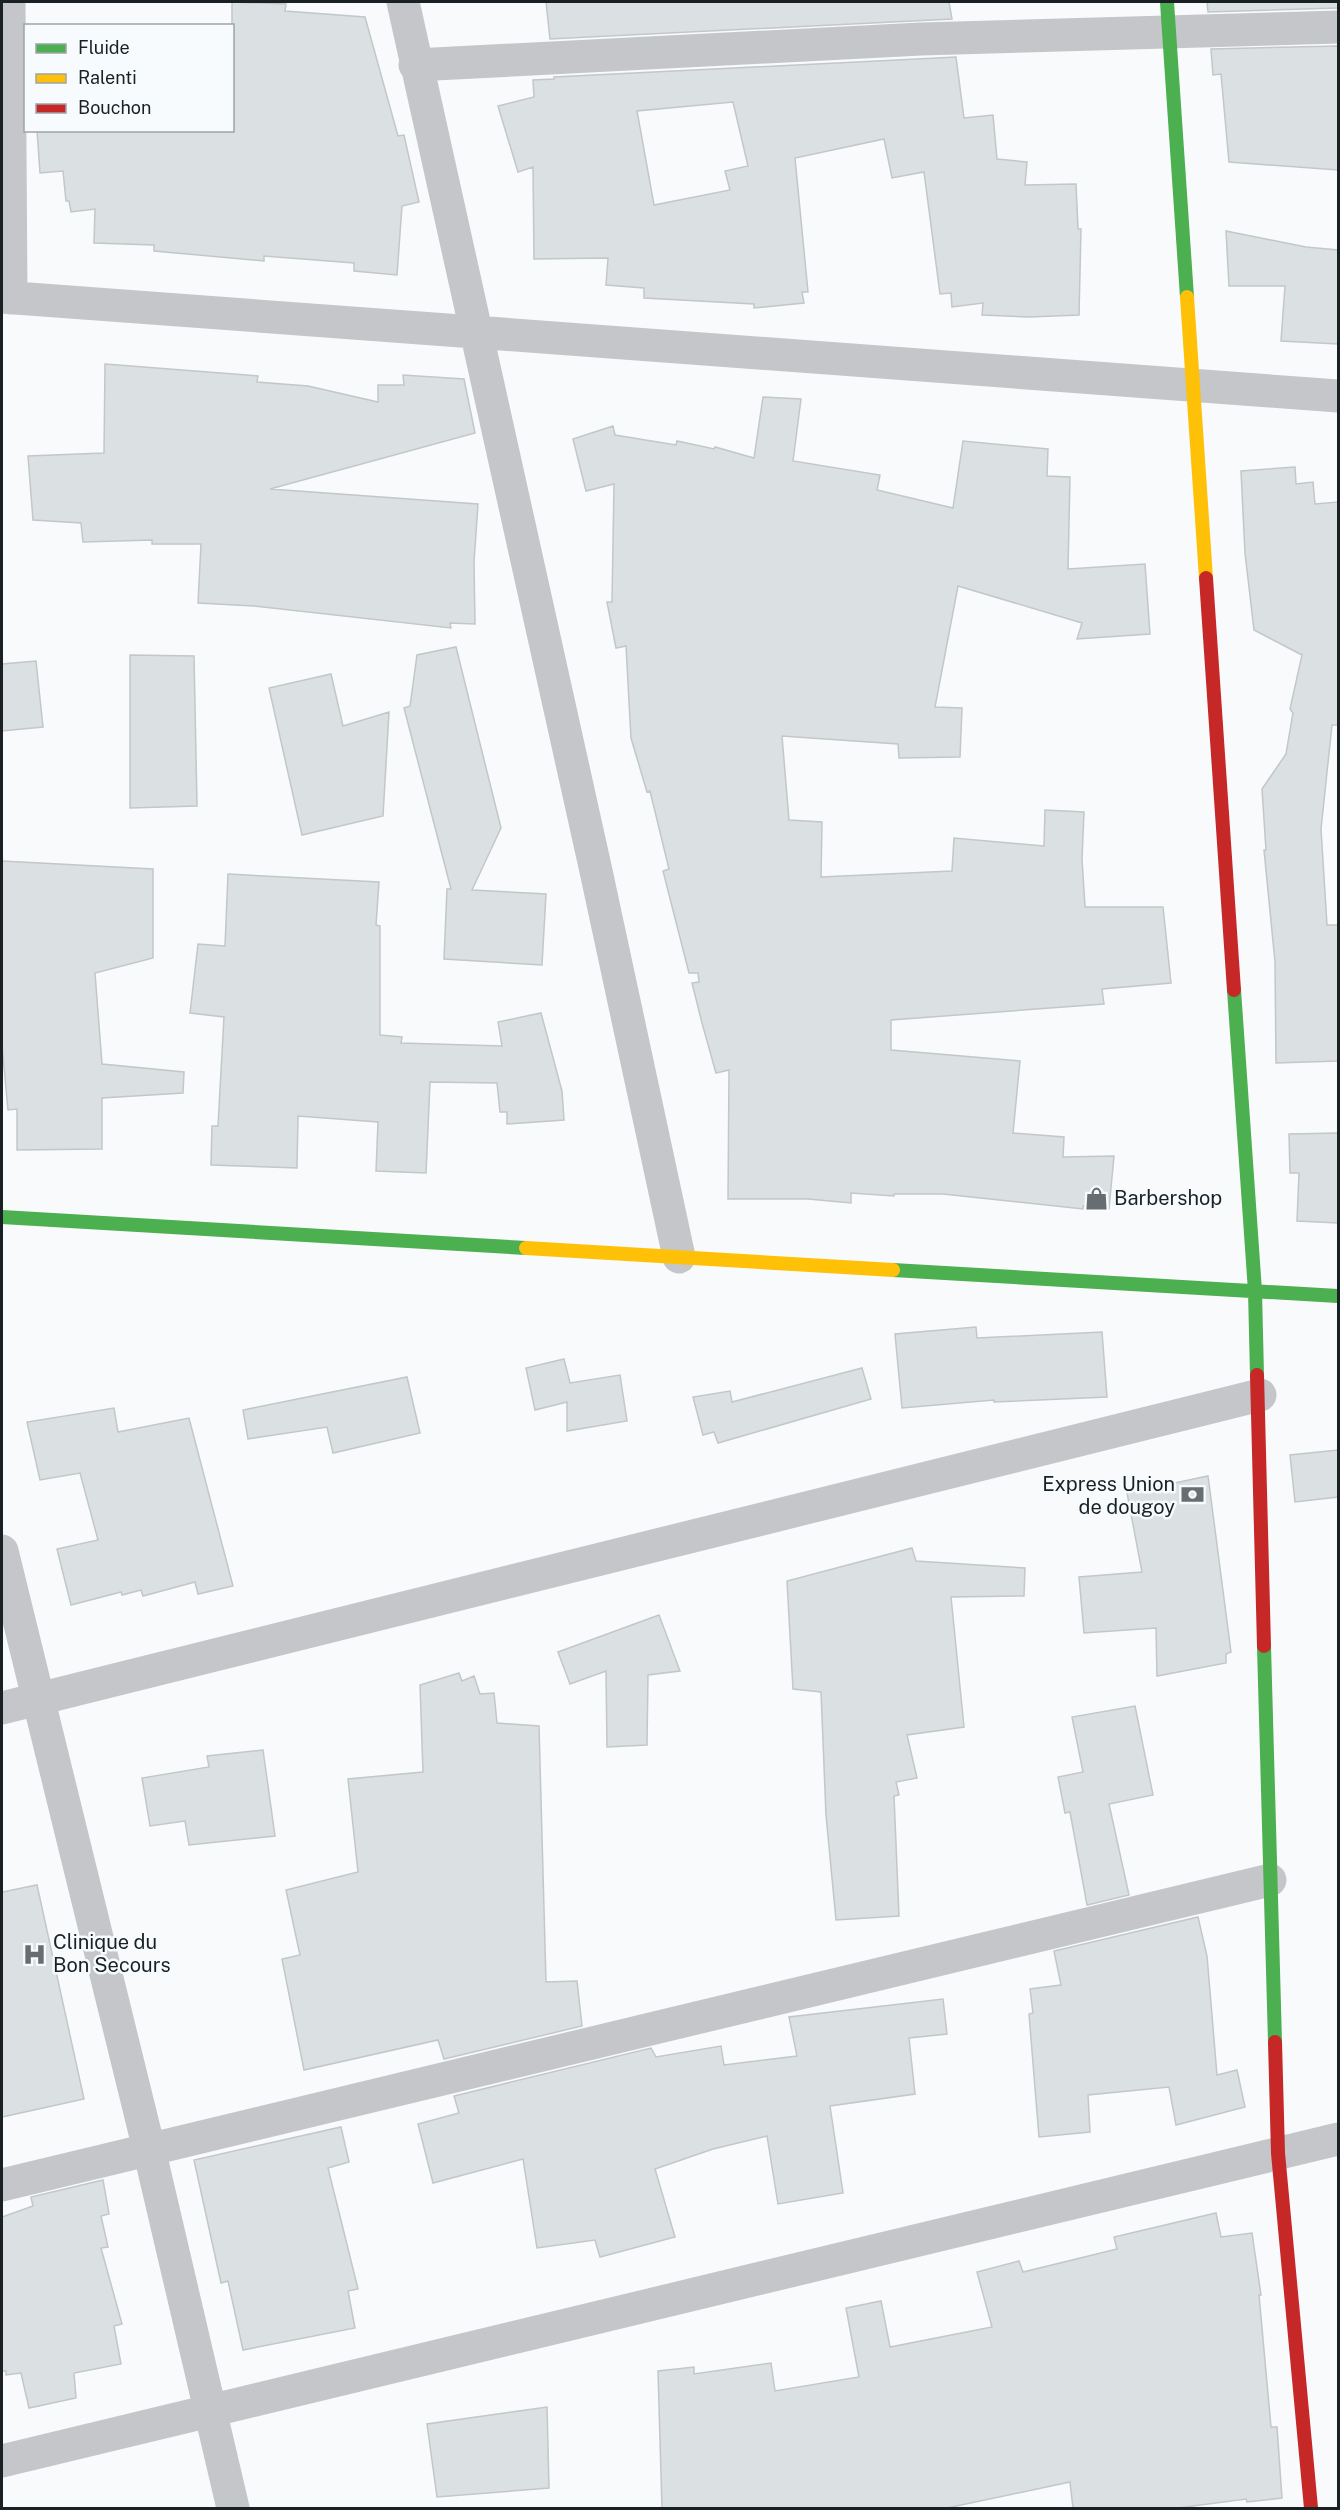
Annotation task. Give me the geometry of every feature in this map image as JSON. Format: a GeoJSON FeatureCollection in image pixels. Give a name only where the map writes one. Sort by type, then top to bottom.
{"type":"FeatureCollection","features":[{"type":"Feature","properties":{"kind":"street"},"geometry":{"type":"LineString","coordinates":[[9,2],[6,298],[1338,396]]}},
{"type":"Feature","properties":{"kind":"street"},"geometry":{"type":"LineString","coordinates":[[403,2],[415,65],[596,871],[679,1257]]}},
{"type":"Feature","properties":{"kind":"street"},"geometry":{"type":"LineString","coordinates":[[415,65],[921,39],[1168,17],[1338,27]]}},
{"type":"Feature","properties":{"kind":"street"},"geometry":{"type":"LineString","coordinates":[[1168,17],[1256,1291],[1278,2153],[1311,2508]]}},
{"type":"Feature","properties":{"kind":"street"},"geometry":{"type":"LineString","coordinates":[[2,1217],[1338,1296]]}},
{"type":"Feature","properties":{"kind":"street"},"geometry":{"type":"LineString","coordinates":[[2,1708],[1260,1395]]}},
{"type":"Feature","properties":{"kind":"street"},"geometry":{"type":"LineString","coordinates":[[2,1551],[149,2149],[233,2508]]}},
{"type":"Feature","properties":{"kind":"street"},"geometry":{"type":"LineString","coordinates":[[2,2185],[1270,1880]]}},
{"type":"Feature","properties":{"kind":"street"},"geometry":{"type":"LineString","coordinates":[[2,2461],[1338,2139]]}},
{"type":"Feature","properties":{"kind":"building"},"geometry":{"type":"Polygon","coordinates":[[[232,2],[286,4],[285,11],[365,17],[398,136],[404,135],[419,202],[402,206],[397,275],[354,271],[354,263],[264,256],[264,261],[154,251],[154,245],[94,243],[95,209],[71,212],[69,201],[66,201],[63,171],[40,173],[37,132],[234,132],[234,24],[232,24],[232,2]]]}},
{"type":"Feature","properties":{"kind":"building"},"geometry":{"type":"Polygon","coordinates":[[[546,2],[949,2],[952,19],[550,39],[546,2]]]}},
{"type":"Feature","properties":{"kind":"building"},"geometry":{"type":"Polygon","coordinates":[[[1207,2],[1338,2],[1338,8],[1208,12],[1207,2]]]}},
{"type":"Feature","properties":{"kind":"building"},"geometry":{"type":"Polygon","coordinates":[[[1338,46],[1338,170],[1229,162],[1221,74],[1213,75],[1211,49],[1338,46]]]}},
{"type":"Feature","properties":{"kind":"building"},"geometry":{"type":"Polygon","coordinates":[[[956,57],[964,118],[993,115],[997,159],[1027,162],[1025,185],[1076,184],[1078,229],[1081,229],[1079,315],[1029,317],[982,315],[983,303],[952,307],[951,293],[940,294],[924,172],[892,178],[884,139],[795,158],[808,292],[802,292],[804,303],[754,308],[754,304],[644,298],[644,288],[606,285],[608,258],[534,259],[533,167],[518,172],[498,106],[534,97],[533,80],[554,79],[554,77],[956,57]],[[733,102],[637,111],[654,205],[730,190],[725,171],[748,166],[733,102]]]}},
{"type":"Feature","properties":{"kind":"building"},"geometry":{"type":"Polygon","coordinates":[[[1226,231],[1306,247],[1338,250],[1338,344],[1281,341],[1285,286],[1229,286],[1226,231]]]}},
{"type":"Feature","properties":{"kind":"building"},"geometry":{"type":"Polygon","coordinates":[[[105,364],[258,376],[257,382],[308,386],[378,402],[378,385],[404,385],[403,375],[464,379],[475,433],[270,489],[478,504],[474,562],[475,624],[450,623],[451,628],[254,606],[198,603],[201,544],[152,544],[152,540],[83,542],[81,523],[33,520],[28,456],[104,453],[105,364]]]}},
{"type":"Feature","properties":{"kind":"building"},"geometry":{"type":"Polygon","coordinates":[[[763,397],[801,399],[793,461],[880,475],[877,490],[953,508],[963,441],[1048,449],[1047,476],[1070,477],[1068,569],[1145,564],[1150,634],[1077,639],[1082,623],[958,586],[935,707],[962,708],[960,757],[899,758],[898,744],[782,736],[789,820],[822,822],[821,877],[952,871],[954,838],[1044,846],[1045,810],[1084,812],[1082,859],[1085,907],[1163,907],[1171,983],[1102,989],[1104,1004],[891,1020],[891,1050],[1020,1061],[1013,1133],[1064,1137],[1063,1157],[1114,1156],[1109,1209],[1083,1206],[1083,1209],[943,1194],[894,1194],[894,1196],[851,1193],[851,1203],[808,1199],[728,1199],[729,1070],[716,1073],[702,1023],[692,983],[699,982],[698,973],[689,973],[663,871],[669,869],[650,791],[647,792],[631,738],[626,646],[616,648],[607,602],[612,602],[614,484],[586,491],[573,439],[613,426],[615,435],[676,445],[677,441],[714,449],[715,447],[754,458],[763,397]]]}},
{"type":"Feature","properties":{"kind":"building"},"geometry":{"type":"Polygon","coordinates":[[[1295,467],[1296,484],[1313,482],[1315,504],[1338,502],[1338,725],[1332,725],[1321,829],[1327,925],[1338,925],[1338,1061],[1276,1063],[1275,962],[1264,850],[1266,850],[1262,789],[1286,754],[1293,713],[1290,709],[1302,655],[1254,630],[1245,553],[1241,471],[1295,467]]]}},
{"type":"Feature","properties":{"kind":"building"},"geometry":{"type":"Polygon","coordinates":[[[456,647],[501,828],[472,890],[546,894],[542,965],[444,959],[447,889],[451,889],[404,708],[410,706],[417,655],[456,647]]]}},
{"type":"Feature","properties":{"kind":"building"},"geometry":{"type":"Polygon","coordinates":[[[130,655],[194,656],[197,806],[130,808],[130,655]]]}},
{"type":"Feature","properties":{"kind":"building"},"geometry":{"type":"Polygon","coordinates":[[[36,661],[43,727],[2,731],[2,664],[36,661]]]}},
{"type":"Feature","properties":{"kind":"building"},"geometry":{"type":"Polygon","coordinates":[[[331,674],[343,726],[389,712],[383,816],[302,835],[269,688],[331,674]]]}},
{"type":"Feature","properties":{"kind":"building"},"geometry":{"type":"Polygon","coordinates":[[[2,861],[153,869],[153,958],[95,973],[102,1064],[184,1072],[183,1093],[102,1098],[102,1149],[17,1150],[17,1109],[8,1110],[2,1045],[2,861]]]}},
{"type":"Feature","properties":{"kind":"building"},"geometry":{"type":"Polygon","coordinates":[[[228,874],[379,882],[376,925],[380,926],[380,1035],[402,1037],[401,1043],[502,1046],[498,1022],[541,1013],[562,1091],[564,1120],[507,1124],[507,1112],[500,1112],[497,1083],[430,1082],[426,1173],[376,1171],[378,1122],[298,1116],[297,1168],[211,1165],[212,1126],[218,1126],[224,1017],[190,1013],[198,944],[225,946],[228,874]]]}},
{"type":"Feature","properties":{"kind":"building"},"geometry":{"type":"Polygon","coordinates":[[[1338,1133],[1338,1223],[1297,1221],[1299,1173],[1290,1173],[1289,1134],[1338,1133]]]}},
{"type":"Feature","properties":{"kind":"building"},"geometry":{"type":"Polygon","coordinates":[[[976,1327],[977,1338],[1102,1332],[1107,1397],[994,1402],[994,1400],[902,1408],[895,1334],[976,1327]]]}},
{"type":"Feature","properties":{"kind":"building"},"geometry":{"type":"Polygon","coordinates":[[[564,1359],[570,1383],[620,1375],[627,1421],[567,1431],[567,1402],[535,1410],[526,1368],[564,1359]]]}},
{"type":"Feature","properties":{"kind":"building"},"geometry":{"type":"Polygon","coordinates":[[[862,1368],[871,1399],[718,1443],[714,1432],[703,1435],[693,1397],[730,1391],[732,1402],[862,1368]]]}},
{"type":"Feature","properties":{"kind":"building"},"geometry":{"type":"Polygon","coordinates":[[[407,1377],[420,1433],[333,1453],[327,1427],[248,1439],[243,1410],[407,1377]]]}},
{"type":"Feature","properties":{"kind":"building"},"geometry":{"type":"Polygon","coordinates":[[[114,1408],[118,1432],[189,1418],[233,1586],[198,1594],[195,1582],[143,1596],[141,1590],[122,1595],[121,1592],[71,1605],[57,1549],[98,1540],[80,1473],[40,1480],[27,1422],[114,1408]]]}},
{"type":"Feature","properties":{"kind":"building"},"geometry":{"type":"Polygon","coordinates":[[[1338,1450],[1338,1497],[1295,1502],[1290,1455],[1338,1450]]]}},
{"type":"Feature","properties":{"kind":"building"},"geometry":{"type":"Polygon","coordinates":[[[1208,1476],[1231,1652],[1226,1654],[1226,1663],[1157,1676],[1156,1628],[1084,1633],[1079,1577],[1142,1572],[1127,1493],[1208,1476]]]}},
{"type":"Feature","properties":{"kind":"building"},"geometry":{"type":"Polygon","coordinates":[[[912,1548],[916,1561],[1025,1568],[1024,1596],[951,1597],[964,1727],[907,1735],[917,1778],[896,1782],[899,1795],[894,1796],[899,1916],[836,1920],[826,1815],[821,1692],[793,1689],[787,1581],[912,1548]]]}},
{"type":"Feature","properties":{"kind":"building"},"geometry":{"type":"Polygon","coordinates":[[[659,1615],[680,1671],[648,1675],[647,1745],[607,1747],[606,1671],[570,1684],[558,1652],[659,1615]]]}},
{"type":"Feature","properties":{"kind":"building"},"geometry":{"type":"Polygon","coordinates":[[[459,1673],[462,1681],[474,1676],[480,1694],[494,1693],[497,1723],[539,1726],[546,1982],[577,1981],[582,2026],[444,2059],[438,2040],[304,2070],[282,1959],[300,1955],[286,1890],[358,1872],[348,1779],[423,1772],[420,1685],[459,1673]]]}},
{"type":"Feature","properties":{"kind":"building"},"geometry":{"type":"Polygon","coordinates":[[[1135,1706],[1153,1795],[1109,1804],[1129,1895],[1087,1905],[1070,1812],[1065,1813],[1058,1777],[1083,1772],[1072,1717],[1135,1706]]]}},
{"type":"Feature","properties":{"kind":"building"},"geometry":{"type":"Polygon","coordinates":[[[263,1750],[275,1836],[189,1845],[185,1821],[150,1826],[142,1778],[209,1767],[207,1756],[263,1750]]]}},
{"type":"Feature","properties":{"kind":"building"},"geometry":{"type":"Polygon","coordinates":[[[37,1885],[84,2099],[2,2117],[2,1892],[37,1885]]]}},
{"type":"Feature","properties":{"kind":"building"},"geometry":{"type":"Polygon","coordinates":[[[1198,1917],[1207,1956],[1217,2075],[1237,2070],[1245,2107],[1176,2125],[1169,2087],[1088,2095],[1090,2132],[1039,2137],[1029,2014],[1033,2013],[1030,1989],[1061,1985],[1054,1951],[1198,1917]]]}},
{"type":"Feature","properties":{"kind":"building"},"geometry":{"type":"Polygon","coordinates":[[[943,1999],[947,2034],[909,2038],[915,2094],[830,2106],[843,2193],[778,2204],[767,2136],[713,2149],[655,2169],[675,2237],[600,2257],[595,2240],[537,2248],[523,2159],[433,2183],[418,2124],[459,2113],[454,2096],[651,2048],[656,2057],[721,2046],[724,2065],[797,2056],[789,2017],[943,1999]]]}},
{"type":"Feature","properties":{"kind":"building"},"geometry":{"type":"Polygon","coordinates":[[[341,2127],[349,2162],[328,2168],[358,2289],[348,2291],[355,2328],[243,2350],[228,2281],[221,2283],[194,2160],[341,2127]]]}},
{"type":"Feature","properties":{"kind":"building"},"geometry":{"type":"Polygon","coordinates":[[[103,2180],[109,2214],[101,2216],[108,2247],[101,2248],[122,2324],[114,2326],[121,2364],[74,2373],[76,2398],[29,2408],[21,2373],[6,2375],[6,2371],[2,2371],[2,2217],[33,2206],[31,2197],[103,2180]]]}},
{"type":"Feature","properties":{"kind":"building"},"geometry":{"type":"Polygon","coordinates":[[[1216,2213],[1221,2237],[1252,2233],[1261,2295],[1259,2295],[1271,2427],[1277,2427],[1282,2498],[1247,2502],[1246,2499],[1178,2508],[1073,2508],[1070,2482],[947,2508],[662,2508],[658,2371],[694,2367],[694,2374],[771,2363],[775,2391],[859,2377],[846,2308],[881,2301],[890,2347],[992,2327],[977,2272],[1019,2261],[1023,2272],[1117,2249],[1114,2237],[1216,2213]]]}},
{"type":"Feature","properties":{"kind":"building"},"geometry":{"type":"Polygon","coordinates":[[[547,2407],[549,2488],[437,2497],[427,2424],[547,2407]]]}},
{"type":"Feature","properties":{"kind":"traffic: fast"},"geometry":{"type":"LineString","coordinates":[[1167,2],[1187,297]]}},
{"type":"Feature","properties":{"kind":"traffic: fast"},"geometry":{"type":"LineString","coordinates":[[1234,990],[1255,1291],[1257,1375]]}},
{"type":"Feature","properties":{"kind":"traffic: fast"},"geometry":{"type":"LineString","coordinates":[[2,1217],[526,1248]]}},
{"type":"Feature","properties":{"kind":"traffic: fast"},"geometry":{"type":"LineString","coordinates":[[893,1270],[1338,1296]]}},
{"type":"Feature","properties":{"kind":"traffic: fast"},"geometry":{"type":"LineString","coordinates":[[1264,1646],[1275,2042]]}},
{"type":"Feature","properties":{"kind":"traffic: slow"},"geometry":{"type":"LineString","coordinates":[[1187,297],[1206,578]]}},
{"type":"Feature","properties":{"kind":"traffic: slow"},"geometry":{"type":"LineString","coordinates":[[526,1248],[893,1270]]}},
{"type":"Feature","properties":{"kind":"traffic: jam"},"geometry":{"type":"LineString","coordinates":[[1206,578],[1234,990]]}},
{"type":"Feature","properties":{"kind":"traffic: jam"},"geometry":{"type":"LineString","coordinates":[[1257,1375],[1264,1646]]}},
{"type":"Feature","properties":{"kind":"traffic: jam"},"geometry":{"type":"LineString","coordinates":[[1275,2042],[1278,2153],[1311,2508]]}},
{"type":"Feature","properties":{"kind":"place","name":"Barbershop"},"geometry":{"type":"Point","coordinates":[1096,1198]}},
{"type":"Feature","properties":{"kind":"place","name":"Express Union de dougoy"},"geometry":{"type":"Point","coordinates":[1193,1495]}},
{"type":"Feature","properties":{"kind":"place","name":"Clinique du Bon Secours"},"geometry":{"type":"Point","coordinates":[35,1954]}}]}
